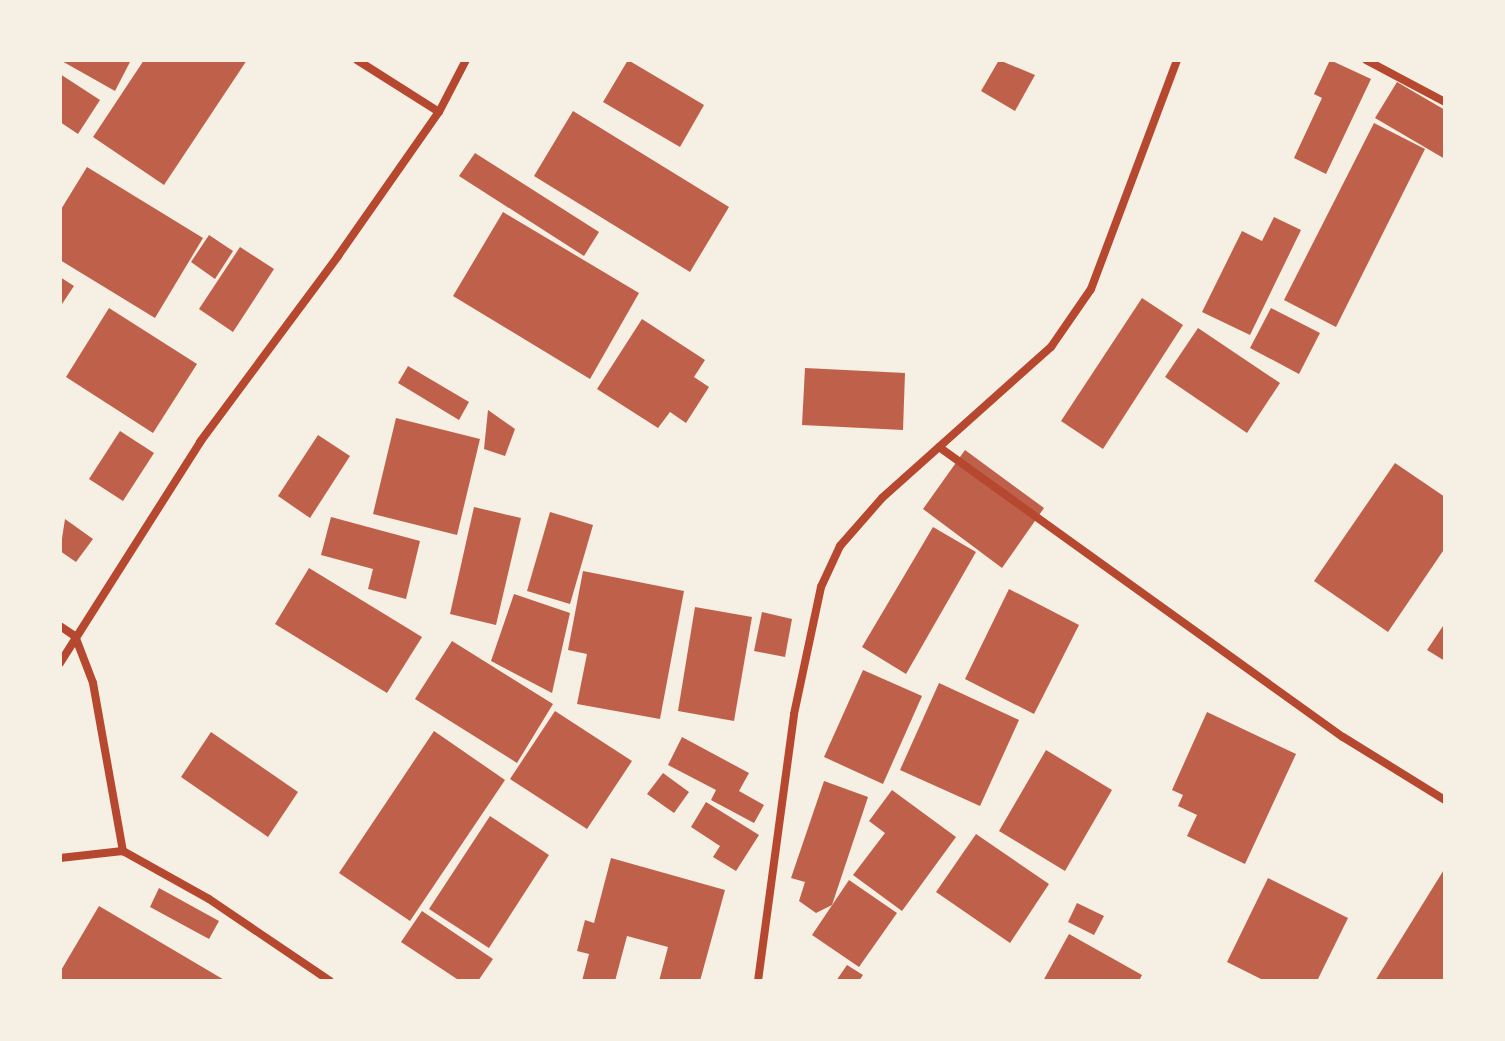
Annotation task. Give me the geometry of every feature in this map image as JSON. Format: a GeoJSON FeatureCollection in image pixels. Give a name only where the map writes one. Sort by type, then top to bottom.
{"type":"FeatureCollection","features":[{"type":"Feature","properties":{"kind":"street"},"geometry":{"type":"LineString","coordinates":[[357,60],[439,112]]}},
{"type":"Feature","properties":{"kind":"street"},"geometry":{"type":"LineString","coordinates":[[60,663],[200,442],[439,112],[466,60]]}},
{"type":"Feature","properties":{"kind":"street"},"geometry":{"type":"LineString","coordinates":[[758,981],[794,714],[821,587],[840,546],[939,447],[1051,347],[1091,289],[1177,60]]}},
{"type":"Feature","properties":{"kind":"street"},"geometry":{"type":"LineString","coordinates":[[1366,60],[1445,102]]}},
{"type":"Feature","properties":{"kind":"street"},"geometry":{"type":"LineString","coordinates":[[939,447],[1343,737],[1445,800]]}},
{"type":"Feature","properties":{"kind":"street"},"geometry":{"type":"LineString","coordinates":[[60,626],[75,636],[93,683],[123,851]]}},
{"type":"Feature","properties":{"kind":"street"},"geometry":{"type":"LineString","coordinates":[[60,858],[123,851],[209,899],[330,981]]}},
{"type":"Feature","properties":{"kind":"building"},"geometry":{"type":"Polygon","coordinates":[[[60,60],[131,60],[115,91],[60,60]]]}},
{"type":"Feature","properties":{"kind":"building"},"geometry":{"type":"Polygon","coordinates":[[[144,60],[247,60],[164,185],[93,137],[144,60]]]}},
{"type":"Feature","properties":{"kind":"building"},"geometry":{"type":"Polygon","coordinates":[[[628,60],[704,105],[680,147],[603,102],[628,60]]]}},
{"type":"Feature","properties":{"kind":"building"},"geometry":{"type":"Polygon","coordinates":[[[999,60],[1035,75],[1015,111],[981,91],[999,60]]]}},
{"type":"Feature","properties":{"kind":"building"},"geometry":{"type":"Polygon","coordinates":[[[1330,60],[1371,79],[1326,174],[1294,158],[1322,98],[1314,94],[1330,60]]]}},
{"type":"Feature","properties":{"kind":"building"},"geometry":{"type":"Polygon","coordinates":[[[60,74],[100,100],[78,134],[60,122],[60,74]]]}},
{"type":"Feature","properties":{"kind":"building"},"geometry":{"type":"Polygon","coordinates":[[[1397,82],[1445,110],[1445,159],[1375,118],[1397,82]]]}},
{"type":"Feature","properties":{"kind":"building"},"geometry":{"type":"Polygon","coordinates":[[[573,111],[729,207],[690,272],[534,176],[573,111]]]}},
{"type":"Feature","properties":{"kind":"building"},"geometry":{"type":"Polygon","coordinates":[[[1374,123],[1425,149],[1336,327],[1284,300],[1374,123]]]}},
{"type":"Feature","properties":{"kind":"building"},"geometry":{"type":"Polygon","coordinates":[[[475,153],[599,232],[584,256],[459,176],[475,153]]]}},
{"type":"Feature","properties":{"kind":"building"},"geometry":{"type":"Polygon","coordinates":[[[87,167],[203,238],[155,318],[60,260],[60,211],[87,167]]]}},
{"type":"Feature","properties":{"kind":"building"},"geometry":{"type":"Polygon","coordinates":[[[503,212],[639,293],[590,379],[453,296],[503,212]]]}},
{"type":"Feature","properties":{"kind":"building"},"geometry":{"type":"Polygon","coordinates":[[[1274,217],[1301,230],[1250,335],[1202,312],[1242,231],[1262,241],[1274,217]]]}},
{"type":"Feature","properties":{"kind":"building"},"geometry":{"type":"Polygon","coordinates":[[[209,235],[233,251],[215,279],[191,262],[209,235]]]}},
{"type":"Feature","properties":{"kind":"building"},"geometry":{"type":"Polygon","coordinates":[[[240,247],[274,269],[233,332],[199,309],[240,247]]]}},
{"type":"Feature","properties":{"kind":"building"},"geometry":{"type":"Polygon","coordinates":[[[60,277],[74,286],[60,307],[60,277]]]}},
{"type":"Feature","properties":{"kind":"building"},"geometry":{"type":"Polygon","coordinates":[[[1142,298],[1183,325],[1103,449],[1061,421],[1142,298]]]}},
{"type":"Feature","properties":{"kind":"building"},"geometry":{"type":"Polygon","coordinates":[[[109,308],[197,364],[153,433],[66,377],[109,308]]]}},
{"type":"Feature","properties":{"kind":"building"},"geometry":{"type":"Polygon","coordinates":[[[1271,308],[1320,333],[1299,374],[1250,348],[1271,308]]]}},
{"type":"Feature","properties":{"kind":"building"},"geometry":{"type":"Polygon","coordinates":[[[642,319],[705,360],[694,377],[709,387],[686,423],[670,412],[658,428],[597,389],[642,319]]]}},
{"type":"Feature","properties":{"kind":"building"},"geometry":{"type":"Polygon","coordinates":[[[1198,328],[1280,383],[1247,433],[1165,377],[1198,328]]]}},
{"type":"Feature","properties":{"kind":"building"},"geometry":{"type":"Polygon","coordinates":[[[408,366],[469,402],[459,420],[398,383],[408,366]]]}},
{"type":"Feature","properties":{"kind":"building"},"geometry":{"type":"Polygon","coordinates":[[[805,368],[905,373],[903,430],[802,425],[805,368]]]}},
{"type":"Feature","properties":{"kind":"building"},"geometry":{"type":"Polygon","coordinates":[[[488,410],[515,429],[505,456],[484,449],[488,410]]]}},
{"type":"Feature","properties":{"kind":"building"},"geometry":{"type":"Polygon","coordinates":[[[396,418],[480,439],[457,535],[373,514],[396,418]]]}},
{"type":"Feature","properties":{"kind":"building"},"geometry":{"type":"Polygon","coordinates":[[[120,431],[154,453],[123,501],[89,479],[120,431]]]}},
{"type":"Feature","properties":{"kind":"building"},"geometry":{"type":"Polygon","coordinates":[[[318,435],[350,456],[310,518],[278,496],[318,435]]]}},
{"type":"Feature","properties":{"kind":"building"},"geometry":{"type":"Polygon","coordinates":[[[965,450],[1044,508],[1002,568],[923,509],[965,450]]]}},
{"type":"Feature","properties":{"kind":"building"},"geometry":{"type":"Polygon","coordinates":[[[1395,463],[1445,497],[1445,548],[1388,632],[1314,581],[1395,463]]]}},
{"type":"Feature","properties":{"kind":"building"},"geometry":{"type":"Polygon","coordinates":[[[474,507],[521,518],[496,625],[450,614],[474,507]]]}},
{"type":"Feature","properties":{"kind":"building"},"geometry":{"type":"Polygon","coordinates":[[[550,512],[593,525],[570,604],[527,591],[550,512]]]}},
{"type":"Feature","properties":{"kind":"building"},"geometry":{"type":"Polygon","coordinates":[[[331,517],[420,541],[406,599],[368,589],[373,569],[321,555],[331,517]]]}},
{"type":"Feature","properties":{"kind":"building"},"geometry":{"type":"Polygon","coordinates":[[[65,519],[93,539],[76,562],[60,551],[65,519]]]}},
{"type":"Feature","properties":{"kind":"building"},"geometry":{"type":"Polygon","coordinates":[[[933,527],[976,552],[906,674],[862,647],[933,527]]]}},
{"type":"Feature","properties":{"kind":"building"},"geometry":{"type":"Polygon","coordinates":[[[309,568],[422,637],[387,693],[275,624],[309,568]]]}},
{"type":"Feature","properties":{"kind":"building"},"geometry":{"type":"Polygon","coordinates":[[[583,571],[684,591],[660,719],[577,704],[587,654],[568,650],[583,571]]]}},
{"type":"Feature","properties":{"kind":"building"},"geometry":{"type":"Polygon","coordinates":[[[1009,589],[1079,625],[1034,714],[965,679],[1009,589]]]}},
{"type":"Feature","properties":{"kind":"building"},"geometry":{"type":"Polygon","coordinates":[[[514,594],[570,613],[552,693],[491,661],[514,594]]]}},
{"type":"Feature","properties":{"kind":"building"},"geometry":{"type":"Polygon","coordinates":[[[695,607],[752,617],[734,721],[678,711],[695,607]]]}},
{"type":"Feature","properties":{"kind":"building"},"geometry":{"type":"Polygon","coordinates":[[[762,612],[792,619],[785,657],[754,651],[762,612]]]}},
{"type":"Feature","properties":{"kind":"building"},"geometry":{"type":"Polygon","coordinates":[[[1445,623],[1445,661],[1427,650],[1445,623]]]}},
{"type":"Feature","properties":{"kind":"building"},"geometry":{"type":"Polygon","coordinates":[[[452,641],[553,704],[517,763],[415,699],[452,641]]]}},
{"type":"Feature","properties":{"kind":"building"},"geometry":{"type":"Polygon","coordinates":[[[863,670],[922,696],[883,784],[824,757],[863,670]]]}},
{"type":"Feature","properties":{"kind":"building"},"geometry":{"type":"Polygon","coordinates":[[[939,683],[1019,720],[980,806],[900,770],[939,683]]]}},
{"type":"Feature","properties":{"kind":"building"},"geometry":{"type":"Polygon","coordinates":[[[555,711],[632,761],[587,829],[510,779],[555,711]]]}},
{"type":"Feature","properties":{"kind":"building"},"geometry":{"type":"Polygon","coordinates":[[[1207,712],[1296,754],[1245,864],[1187,836],[1197,815],[1178,806],[1183,795],[1172,790],[1207,712]]]}},
{"type":"Feature","properties":{"kind":"building"},"geometry":{"type":"Polygon","coordinates":[[[434,731],[505,780],[410,921],[339,873],[434,731]]]}},
{"type":"Feature","properties":{"kind":"building"},"geometry":{"type":"Polygon","coordinates":[[[211,732],[298,792],[268,837],[181,777],[211,732]]]}},
{"type":"Feature","properties":{"kind":"building"},"geometry":{"type":"Polygon","coordinates":[[[682,737],[749,773],[739,791],[764,805],[754,823],[711,800],[716,790],[668,765],[682,737]]]}},
{"type":"Feature","properties":{"kind":"building"},"geometry":{"type":"Polygon","coordinates":[[[1046,750],[1112,790],[1065,871],[999,831],[1046,750]]]}},
{"type":"Feature","properties":{"kind":"building"},"geometry":{"type":"Polygon","coordinates":[[[663,773],[689,792],[674,813],[647,794],[663,773]]]}},
{"type":"Feature","properties":{"kind":"building"},"geometry":{"type":"Polygon","coordinates":[[[824,781],[868,797],[832,905],[816,913],[799,901],[805,882],[791,878],[824,781]]]}},
{"type":"Feature","properties":{"kind":"building"},"geometry":{"type":"Polygon","coordinates":[[[892,790],[956,837],[902,911],[853,875],[885,833],[869,821],[892,790]]]}},
{"type":"Feature","properties":{"kind":"building"},"geometry":{"type":"Polygon","coordinates":[[[706,802],[759,835],[736,871],[713,857],[720,846],[691,827],[706,802]]]}},
{"type":"Feature","properties":{"kind":"building"},"geometry":{"type":"Polygon","coordinates":[[[490,816],[549,855],[489,948],[429,909],[490,816]]]}},
{"type":"Feature","properties":{"kind":"building"},"geometry":{"type":"Polygon","coordinates":[[[976,834],[1049,884],[1010,943],[936,892],[976,834]]]}},
{"type":"Feature","properties":{"kind":"building"},"geometry":{"type":"Polygon","coordinates":[[[611,858],[725,890],[700,981],[659,981],[668,947],[627,936],[615,981],[582,981],[589,954],[577,951],[585,920],[594,923],[611,858]]]}},
{"type":"Feature","properties":{"kind":"building"},"geometry":{"type":"Polygon","coordinates":[[[1445,868],[1445,981],[1375,981],[1445,868]]]}},
{"type":"Feature","properties":{"kind":"building"},"geometry":{"type":"Polygon","coordinates":[[[1268,878],[1348,918],[1317,981],[1265,981],[1227,962],[1268,878]]]}},
{"type":"Feature","properties":{"kind":"building"},"geometry":{"type":"Polygon","coordinates":[[[849,880],[897,913],[859,967],[812,935],[849,880]]]}},
{"type":"Feature","properties":{"kind":"building"},"geometry":{"type":"Polygon","coordinates":[[[159,888],[219,921],[209,939],[150,907],[159,888]]]}},
{"type":"Feature","properties":{"kind":"building"},"geometry":{"type":"Polygon","coordinates":[[[1077,903],[1104,916],[1094,935],[1068,922],[1077,903]]]}},
{"type":"Feature","properties":{"kind":"building"},"geometry":{"type":"Polygon","coordinates":[[[99,906],[226,981],[60,981],[60,972],[99,906]]]}},
{"type":"Feature","properties":{"kind":"building"},"geometry":{"type":"Polygon","coordinates":[[[422,911],[493,959],[478,981],[460,981],[401,942],[422,911]]]}},
{"type":"Feature","properties":{"kind":"building"},"geometry":{"type":"Polygon","coordinates":[[[1069,934],[1142,975],[1139,981],[1043,981],[1069,934]]]}},
{"type":"Feature","properties":{"kind":"building"},"geometry":{"type":"Polygon","coordinates":[[[847,965],[863,975],[859,981],[836,981],[847,965]]]}}]}
